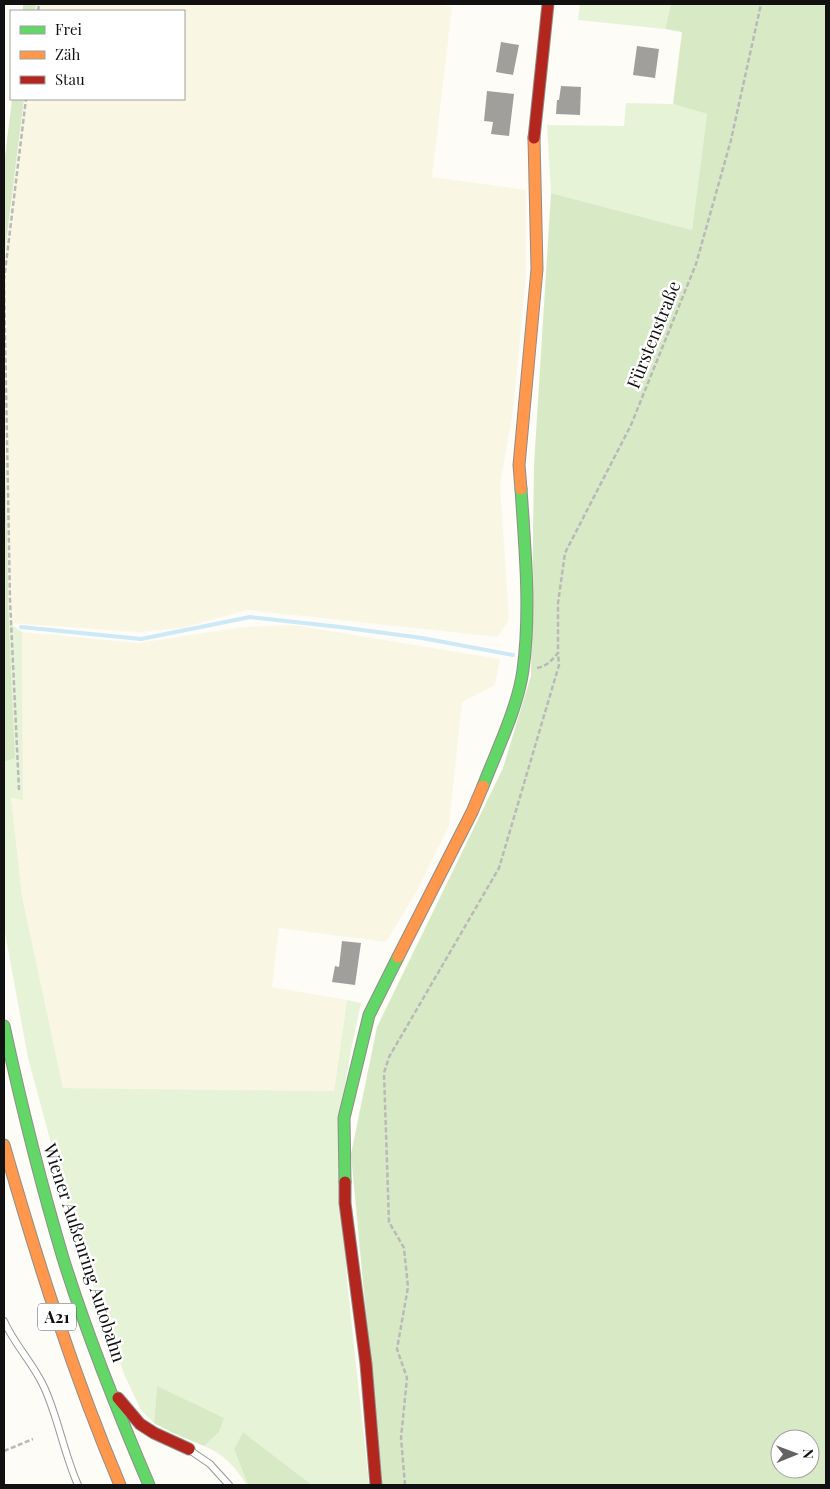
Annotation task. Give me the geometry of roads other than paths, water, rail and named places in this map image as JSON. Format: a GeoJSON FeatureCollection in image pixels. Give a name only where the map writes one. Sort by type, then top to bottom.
{"type":"FeatureCollection","features":[{"type":"Feature","properties":{"kind":"main road"},"geometry":{"type":"LineString","coordinates":[[376,1485],[366,1364],[345,1203],[344,1118],[369,1015],[472,812],[510,718],[523,670],[528,595],[519,465],[537,269],[534,141],[548,4]]}},
{"type":"Feature","properties":{"kind":"main road","name":"Wiener Außenring Autobahn"},"geometry":{"type":"LineString","coordinates":[[4,1026],[14,1079],[62,1253],[108,1386],[149,1485]]}},
{"type":"Feature","properties":{"kind":"main road","name":"A21"},"geometry":{"type":"LineString","coordinates":[[4,1145],[38,1262],[94,1425],[120,1485]]}},
{"type":"Feature","properties":{"kind":"main road"},"geometry":{"type":"LineString","coordinates":[[108,1386],[140,1424],[154,1433],[189,1449]]}},
{"type":"Feature","properties":{"kind":"lane"},"geometry":{"type":"LineString","coordinates":[[4,1321],[9,1332],[34,1368],[44,1388],[78,1485]]}},
{"type":"Feature","properties":{"kind":"lane"},"geometry":{"type":"LineString","coordinates":[[189,1449],[210,1464],[229,1485]]}},
{"type":"Feature","properties":{"kind":"waterway"},"geometry":{"type":"LineString","coordinates":[[21,627],[141,639],[250,617],[422,638],[513,655]]}}]}
